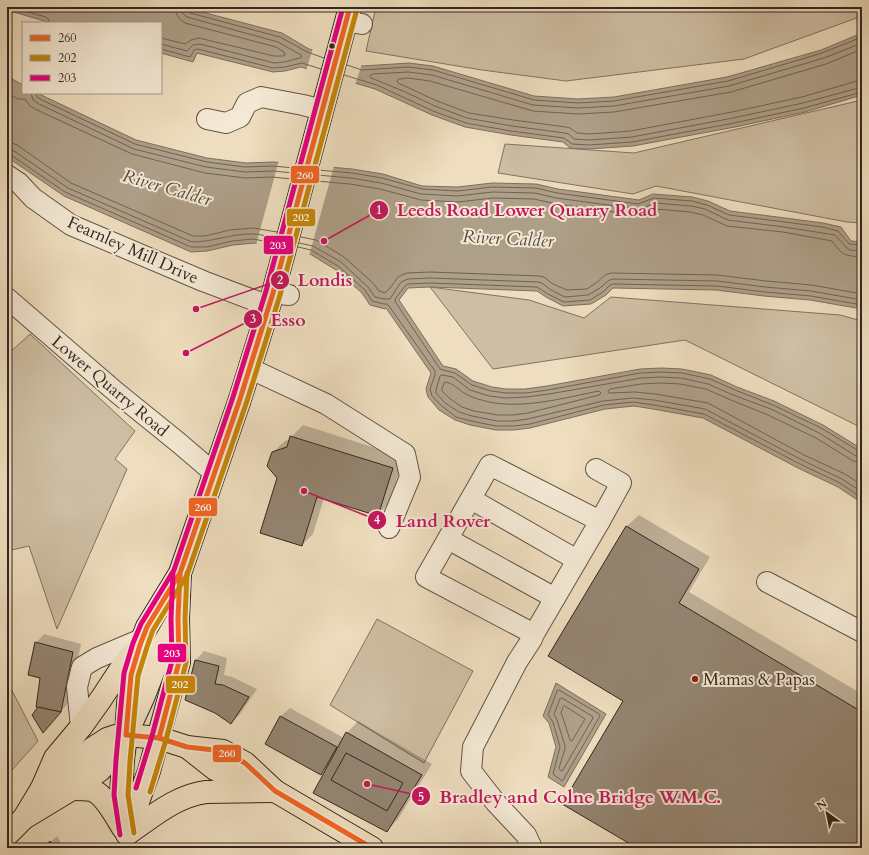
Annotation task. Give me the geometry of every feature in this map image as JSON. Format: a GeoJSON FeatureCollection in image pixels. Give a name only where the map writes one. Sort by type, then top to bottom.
{"type":"FeatureCollection","features":[{"type":"Feature","properties":{"kind":"main road"},"geometry":{"type":"LineString","coordinates":[[124,841],[121,795],[131,675],[146,627],[180,573],[240,399],[249,368],[277,298],[308,160],[330,79],[352,17]]}},
{"type":"Feature","properties":{"kind":"main road"},"geometry":{"type":"LineString","coordinates":[[124,841],[159,738],[178,662],[180,573]]}},
{"type":"Feature","properties":{"kind":"main road"},"geometry":{"type":"LineString","coordinates":[[7,835],[24,818],[72,789],[99,770],[116,754],[142,698],[157,662],[159,652],[178,618]]}},
{"type":"Feature","properties":{"kind":"main road"},"geometry":{"type":"LineString","coordinates":[[24,818],[42,788],[55,758],[81,728],[124,664],[141,642]]}},
{"type":"Feature","properties":{"kind":"main road"},"geometry":{"type":"LineString","coordinates":[[42,788],[93,748],[107,739],[126,735],[159,738],[187,747],[215,769],[236,780],[275,791],[372,848]]}},
{"type":"Feature","properties":{"kind":"main road"},"geometry":{"type":"LineString","coordinates":[[72,789],[92,790],[101,797],[110,807],[124,841]]}},
{"type":"Feature","properties":{"kind":"main road"},"geometry":{"type":"LineString","coordinates":[[124,841],[172,803],[196,793],[275,791]]}},
{"type":"Feature","properties":{"kind":"street"},"geometry":{"type":"LineString","coordinates":[[207,119],[226,123],[240,117],[247,103],[260,98],[303,105],[322,110]]}},
{"type":"Feature","properties":{"kind":"street","name":"Fearnley Mill Drive"},"geometry":{"type":"LineString","coordinates":[[7,176],[19,183],[33,198],[71,225],[203,281],[277,298]]}},
{"type":"Feature","properties":{"kind":"street","name":"Lower Quarry Road"},"geometry":{"type":"LineString","coordinates":[[7,298],[116,392],[214,473]]}},
{"type":"Feature","properties":{"kind":"street"},"geometry":{"type":"LineString","coordinates":[[249,368],[326,404],[405,454],[410,477],[389,528]]}},
{"type":"Feature","properties":{"kind":"street"},"geometry":{"type":"LineString","coordinates":[[534,634],[426,577],[490,465],[600,521]]}},
{"type":"Feature","properties":{"kind":"street"},"geometry":{"type":"LineString","coordinates":[[532,848],[526,835],[496,803],[471,771],[473,747],[517,662],[532,639],[621,483],[596,469]]}},
{"type":"Feature","properties":{"kind":"street"},"geometry":{"type":"LineString","coordinates":[[471,499],[577,560]]}},
{"type":"Feature","properties":{"kind":"street"},"geometry":{"type":"LineString","coordinates":[[448,539],[555,598]]}},
{"type":"Feature","properties":{"kind":"street"},"geometry":{"type":"LineString","coordinates":[[767,582],[862,632]]}},
{"type":"Feature","properties":{"kind":"street"},"geometry":{"type":"LineString","coordinates":[[81,728],[77,687],[82,667],[96,658],[141,642]]}},
{"type":"Feature","properties":{"kind":"shaded area"},"geometry":{"type":"Polygon","coordinates":[[[376,7],[862,7],[862,16],[744,59],[566,81],[482,70],[366,51],[376,7]]]}},
{"type":"Feature","properties":{"kind":"shaded area"},"geometry":{"type":"Polygon","coordinates":[[[862,100],[862,223],[847,222],[656,186],[633,194],[498,173],[505,144],[634,153],[862,100]]]}},
{"type":"Feature","properties":{"kind":"shaded area"},"geometry":{"type":"Polygon","coordinates":[[[430,287],[529,300],[584,318],[611,297],[840,315],[862,321],[862,428],[685,340],[493,369],[430,287]]]}},
{"type":"Feature","properties":{"kind":"shaded area"},"geometry":{"type":"Polygon","coordinates":[[[30,334],[135,431],[115,459],[127,469],[57,629],[29,546],[7,551],[7,355],[30,334]]]}},
{"type":"Feature","properties":{"kind":"shaded area"},"geometry":{"type":"Polygon","coordinates":[[[377,619],[473,671],[424,763],[330,705],[377,619]]]}},
{"type":"Feature","properties":{"kind":"shaded area"},"geometry":{"type":"Polygon","coordinates":[[[7,681],[38,741],[12,770],[7,761],[7,681]]]}},
{"type":"Feature","properties":{"kind":"water"},"geometry":{"type":"Polygon","coordinates":[[[7,7],[183,7],[282,33],[309,49],[363,66],[409,63],[433,66],[534,96],[578,99],[614,97],[727,77],[821,50],[862,33],[862,95],[805,112],[633,146],[589,149],[570,148],[563,142],[465,127],[432,115],[375,89],[301,67],[273,72],[197,53],[193,62],[162,53],[162,22],[48,22],[7,10],[7,7]]]}},
{"type":"Feature","properties":{"kind":"water","name":"River Calder"},"geometry":{"type":"Polygon","coordinates":[[[7,76],[22,84],[22,94],[39,94],[136,140],[207,158],[246,163],[273,162],[352,169],[383,174],[422,186],[458,187],[492,183],[536,184],[558,189],[639,200],[653,194],[692,197],[708,201],[730,211],[823,223],[841,227],[851,241],[862,242],[862,309],[810,300],[716,290],[613,288],[606,295],[591,304],[563,306],[537,291],[430,287],[408,288],[399,300],[443,366],[456,369],[473,381],[492,387],[525,389],[640,369],[682,369],[711,375],[774,401],[823,425],[862,449],[862,503],[838,487],[798,468],[703,418],[634,406],[605,409],[530,428],[514,430],[496,430],[470,425],[455,420],[439,410],[428,397],[426,389],[431,373],[386,308],[370,305],[362,293],[336,270],[310,254],[254,243],[233,245],[207,251],[191,252],[64,196],[7,157],[7,76]]]}},
{"type":"Feature","properties":{"kind":"water"},"geometry":{"type":"Polygon","coordinates":[[[556,683],[606,714],[564,787],[548,777],[556,747],[549,723],[543,716],[556,683]]]}},
{"type":"Feature","properties":{"kind":"pier"},"geometry":{"type":"Polygon","coordinates":[[[313,48],[362,64],[355,85],[306,71],[313,48]]]}},
{"type":"Feature","properties":{"kind":"pier"},"geometry":{"type":"Polygon","coordinates":[[[279,160],[334,166],[309,256],[256,245],[279,160]]]}},
{"type":"Feature","properties":{"kind":"building"},"geometry":{"type":"Polygon","coordinates":[[[290,436],[393,468],[378,516],[317,497],[302,546],[260,533],[277,478],[267,466],[272,452],[287,447],[290,436]]]}},
{"type":"Feature","properties":{"kind":"building","name":"Mamas & Papas"},"geometry":{"type":"Polygon","coordinates":[[[626,526],[699,569],[679,603],[862,712],[862,843],[859,848],[637,848],[562,804],[623,701],[548,656],[626,526]]]}},
{"type":"Feature","properties":{"kind":"building"},"geometry":{"type":"Polygon","coordinates":[[[35,642],[73,652],[61,712],[36,707],[40,678],[28,675],[35,642]]]}},
{"type":"Feature","properties":{"kind":"building"},"geometry":{"type":"Polygon","coordinates":[[[195,660],[219,666],[215,684],[223,685],[249,697],[231,724],[215,713],[185,700],[195,660]]]}},
{"type":"Feature","properties":{"kind":"building"},"geometry":{"type":"Polygon","coordinates":[[[38,707],[61,712],[43,733],[32,715],[38,707]]]}},
{"type":"Feature","properties":{"kind":"building"},"geometry":{"type":"Polygon","coordinates":[[[280,716],[337,747],[321,775],[265,744],[280,716]]]}},
{"type":"Feature","properties":{"kind":"building"},"geometry":{"type":"Polygon","coordinates":[[[346,732],[422,775],[387,832],[313,793],[346,732]]]}},
{"type":"Feature","properties":{"kind":"building"},"geometry":{"type":"Polygon","coordinates":[[[346,753],[403,783],[387,811],[331,780],[346,753]]]}},
{"type":"Feature","properties":{"kind":"building"},"geometry":{"type":"Polygon","coordinates":[[[50,841],[55,848],[44,848],[50,841]]]}},
{"type":"Feature","properties":{"kind":"transit line","name":"203"},"geometry":{"type":"LineString","coordinates":[[120,835],[114,795],[124,673],[133,643],[141,624],[174,570],[233,397],[266,291],[343,7]]}},
{"type":"Feature","properties":{"kind":"transit line","name":"260"},"geometry":{"type":"LineString","coordinates":[[350,7],[273,293],[240,399],[180,573],[147,627],[140,645],[131,675],[126,735],[159,738],[187,747],[223,751],[245,763],[275,791],[372,848]]}},
{"type":"Feature","properties":{"kind":"transit line","name":"202"},"geometry":{"type":"LineString","coordinates":[[134,833],[128,795],[138,676],[153,630],[187,575],[247,401],[280,295],[357,9]]}},
{"type":"Feature","properties":{"kind":"transit line","name":"203"},"geometry":{"type":"LineString","coordinates":[[136,788],[152,736],[172,661],[171,618],[173,573]]}},
{"type":"Feature","properties":{"kind":"transit line","name":"202"},"geometry":{"type":"LineString","coordinates":[[150,792],[166,740],[186,663],[185,618],[187,573]]}},
{"type":"Feature","properties":{"kind":"transit line","name":"260"},"geometry":{"type":"LineString","coordinates":[[159,738],[179,662],[178,618],[180,574]]}},
{"type":"Feature","properties":{"kind":"place","name":"Leeds Road Lower Quarry Road"},"geometry":{"type":"Point","coordinates":[324,241]}},
{"type":"Feature","properties":{"kind":"place","name":"Londis"},"geometry":{"type":"Point","coordinates":[196,309]}},
{"type":"Feature","properties":{"kind":"place","name":"Esso"},"geometry":{"type":"Point","coordinates":[186,353]}},
{"type":"Feature","properties":{"kind":"place","name":"Land Rover"},"geometry":{"type":"Point","coordinates":[304,491]}},
{"type":"Feature","properties":{"kind":"place","name":"Mamas & Papas"},"geometry":{"type":"Point","coordinates":[695,679]}},
{"type":"Feature","properties":{"kind":"place","name":"Bradley and Colne Bridge W.M.C."},"geometry":{"type":"Point","coordinates":[367,784]}}]}
